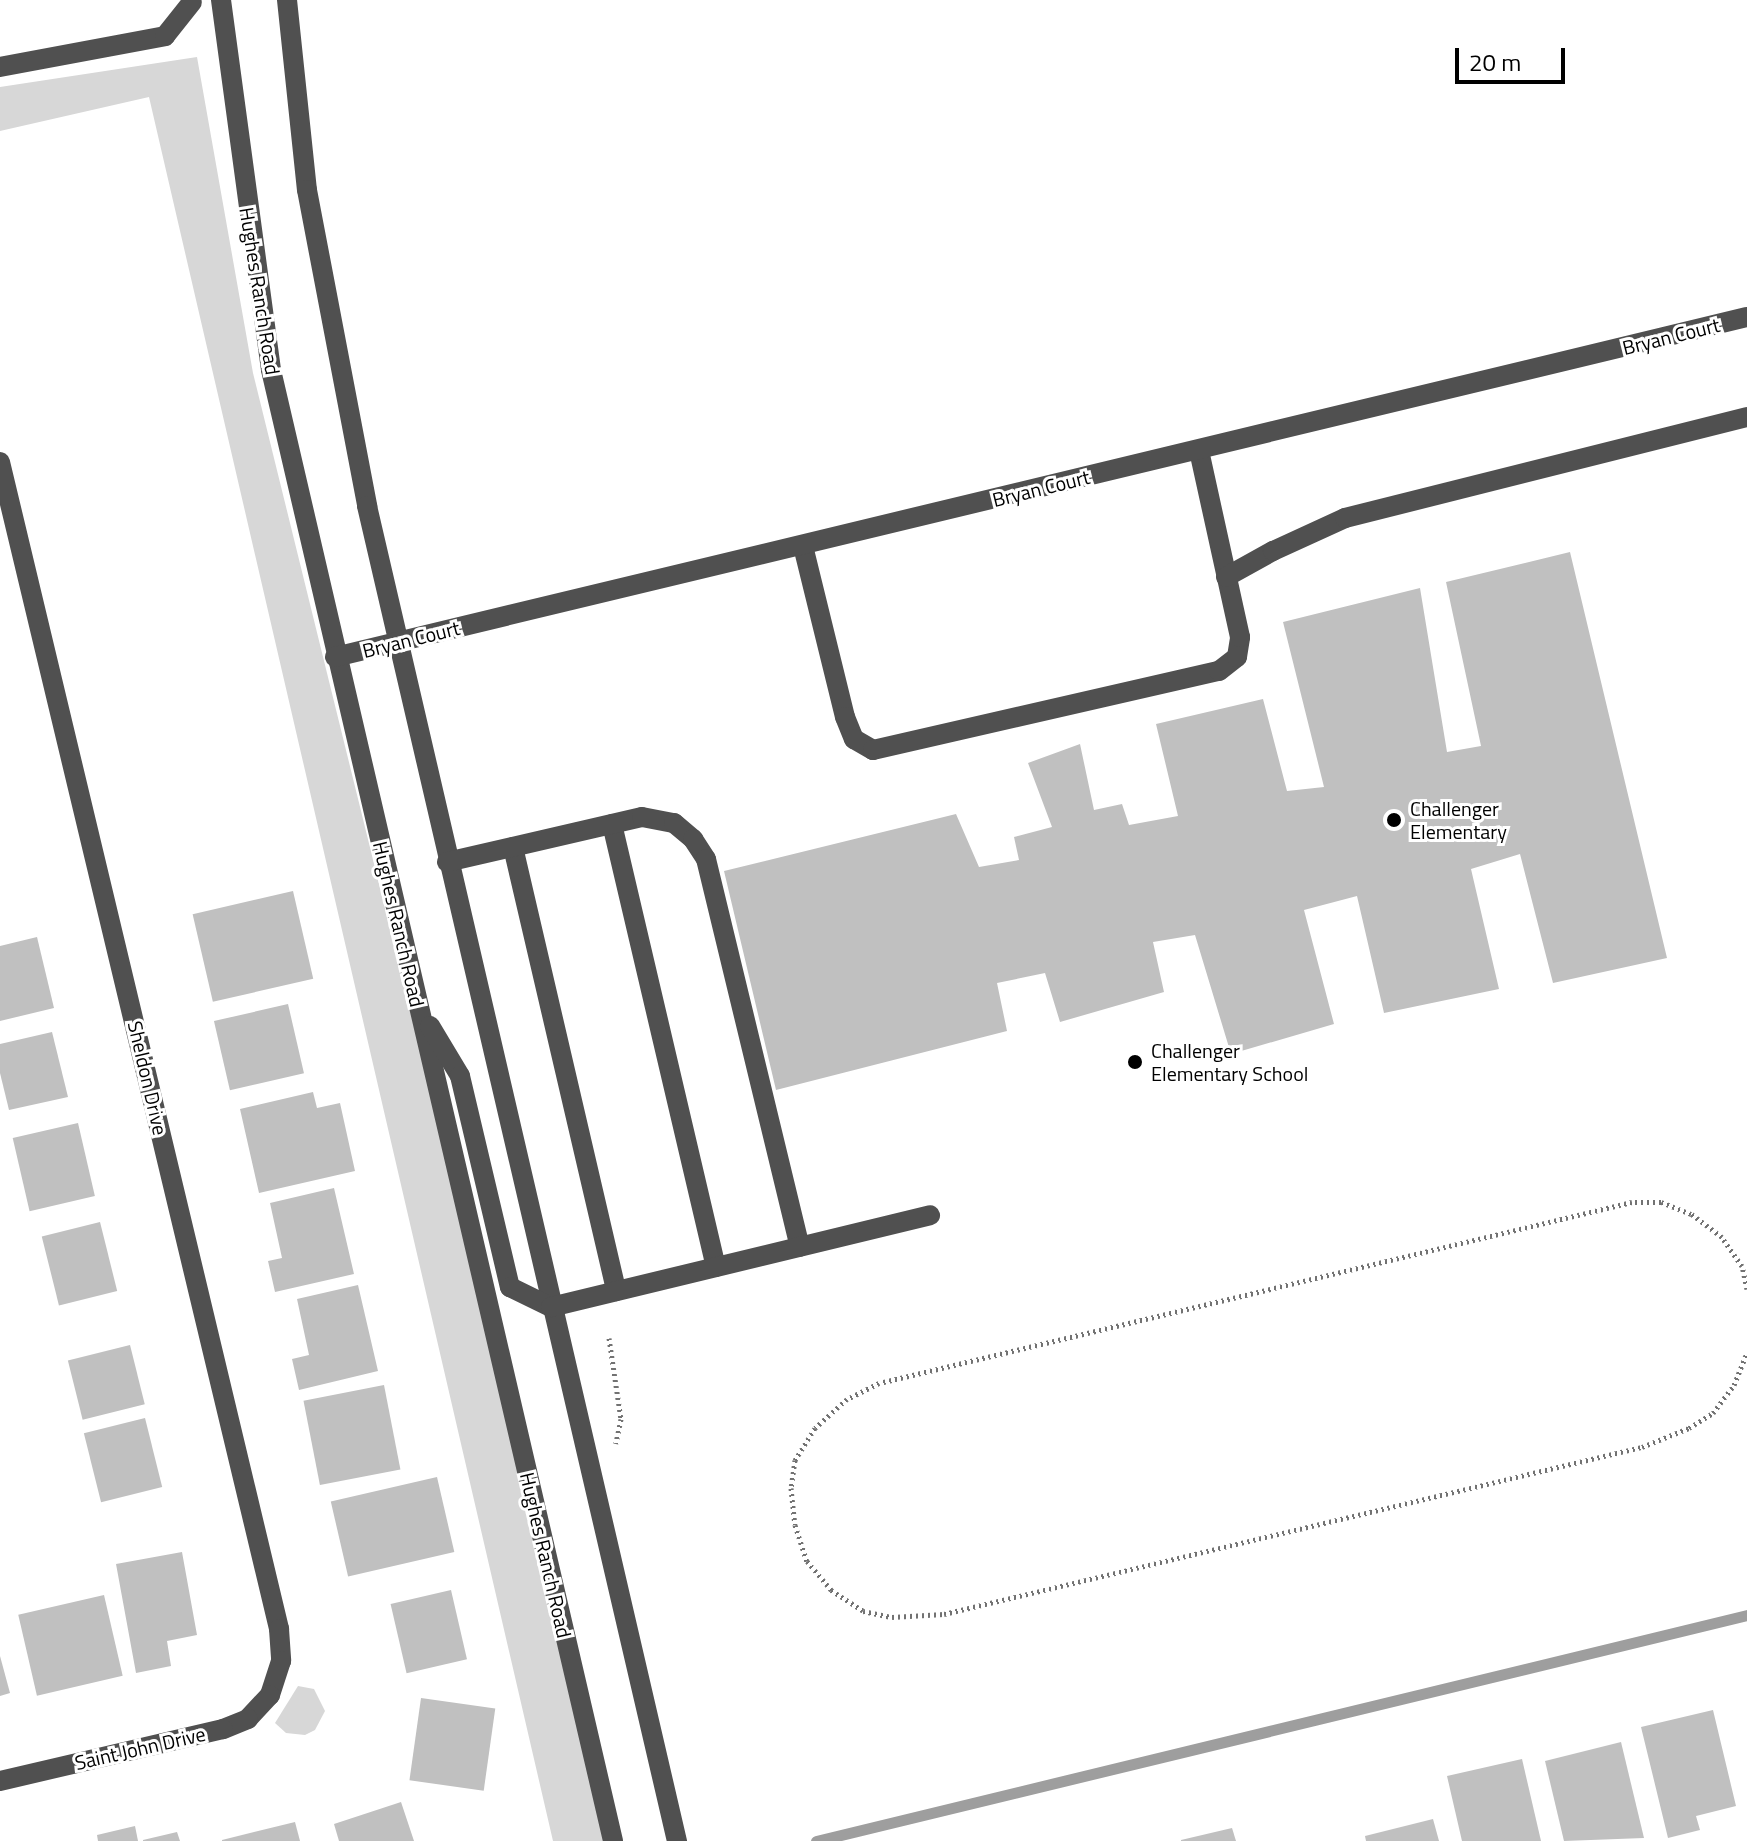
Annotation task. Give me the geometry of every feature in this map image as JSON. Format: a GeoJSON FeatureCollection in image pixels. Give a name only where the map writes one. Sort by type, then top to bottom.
{"type":"FeatureCollection","features":[{"type":"Feature","properties":{"kind":"street"},"geometry":{"type":"LineString","coordinates":[[0,67],[165,36],[191,1],[222,0]]}},
{"type":"Feature","properties":{"kind":"street","name":"Hughes Ranch Road"},"geometry":{"type":"LineString","coordinates":[[222,0],[271,370],[335,657],[613,1841]]}},
{"type":"Feature","properties":{"kind":"street"},"geometry":{"type":"LineString","coordinates":[[287,0],[307,190],[367,506],[447,862],[677,1841]]}},
{"type":"Feature","properties":{"kind":"street","name":"Bryan Court"},"geometry":{"type":"LineString","coordinates":[[335,657],[1747,317]]}},
{"type":"Feature","properties":{"kind":"street"},"geometry":{"type":"LineString","coordinates":[[1226,577],[1273,551],[1345,518],[1747,417]]}},
{"type":"Feature","properties":{"kind":"street"},"geometry":{"type":"LineString","coordinates":[[803,546],[845,717],[854,739],[873,750],[1219,671],[1237,657],[1240,637],[1199,450]]}},
{"type":"Feature","properties":{"kind":"street","name":"Sheldon Drive"},"geometry":{"type":"LineString","coordinates":[[0,462],[279,1629],[281,1661],[270,1695]]}},
{"type":"Feature","properties":{"kind":"street"},"geometry":{"type":"LineString","coordinates":[[447,862],[642,817],[674,823],[693,839],[706,859],[800,1247]]}},
{"type":"Feature","properties":{"kind":"street"},"geometry":{"type":"LineString","coordinates":[[612,824],[716,1267]]}},
{"type":"Feature","properties":{"kind":"street"},"geometry":{"type":"LineString","coordinates":[[513,847],[616,1291]]}},
{"type":"Feature","properties":{"kind":"street"},"geometry":{"type":"LineString","coordinates":[[419,1008],[460,1076],[510,1287],[551,1307],[930,1215]]}},
{"type":"Feature","properties":{"kind":"street","name":"Saint John Drive"},"geometry":{"type":"LineString","coordinates":[[0,1781],[223,1729],[248,1719],[270,1695]]}},
{"type":"Feature","properties":{"kind":"path"},"geometry":{"type":"LineString","coordinates":[[1747,1289],[1742,1266],[1722,1237],[1691,1214],[1661,1202],[1632,1202],[879,1383],[847,1399],[815,1428],[795,1460],[791,1488],[795,1525],[807,1561],[831,1590],[863,1611],[892,1617],[944,1614],[1642,1447],[1689,1428],[1713,1413],[1734,1385],[1747,1352]]}},
{"type":"Feature","properties":{"kind":"shaded area"},"geometry":{"type":"Polygon","coordinates":[[[197,57],[253,373],[615,1841],[553,1841],[149,97],[0,131],[0,87],[197,57]]]}},
{"type":"Feature","properties":{"kind":"shaded area"},"geometry":{"type":"Polygon","coordinates":[[[298,1686],[314,1689],[325,1711],[315,1730],[305,1735],[286,1733],[275,1723],[298,1686]]]}},
{"type":"Feature","properties":{"kind":"building","name":"Challenger Elementary"},"geometry":{"type":"Polygon","coordinates":[[[1570,552],[1667,958],[1553,983],[1520,854],[1471,869],[1499,989],[1384,1013],[1357,896],[1304,910],[1334,1024],[1231,1054],[1195,935],[1153,942],[1164,992],[1060,1022],[1045,973],[997,983],[1007,1031],[776,1090],[724,871],[956,814],[979,867],[1019,860],[1014,837],[1052,827],[1028,763],[1080,744],[1094,810],[1122,804],[1129,825],[1178,816],[1156,724],[1263,699],[1287,791],[1324,787],[1283,622],[1420,588],[1447,752],[1481,746],[1446,582],[1570,552]]]}},
{"type":"Feature","properties":{"kind":"building"},"geometry":{"type":"Polygon","coordinates":[[[293,891],[313,979],[213,1002],[193,914],[293,891]]]}},
{"type":"Feature","properties":{"kind":"building"},"geometry":{"type":"Polygon","coordinates":[[[37,937],[54,1008],[0,1021],[0,946],[37,937]]]}},
{"type":"Feature","properties":{"kind":"building"},"geometry":{"type":"Polygon","coordinates":[[[288,1004],[304,1073],[230,1090],[214,1021],[288,1004]]]}},
{"type":"Feature","properties":{"kind":"building"},"geometry":{"type":"Polygon","coordinates":[[[52,1032],[68,1097],[9,1110],[0,1073],[0,1044],[52,1032]]]}},
{"type":"Feature","properties":{"kind":"building"},"geometry":{"type":"Polygon","coordinates":[[[313,1092],[317,1108],[340,1103],[355,1171],[259,1193],[240,1109],[313,1092]]]}},
{"type":"Feature","properties":{"kind":"building"},"geometry":{"type":"Polygon","coordinates":[[[78,1123],[95,1196],[30,1211],[13,1138],[78,1123]]]}},
{"type":"Feature","properties":{"kind":"building"},"geometry":{"type":"Polygon","coordinates":[[[334,1188],[354,1274],[275,1292],[268,1261],[282,1258],[270,1203],[334,1188]]]}},
{"type":"Feature","properties":{"kind":"building"},"geometry":{"type":"Polygon","coordinates":[[[100,1222],[117,1291],[59,1305],[42,1237],[100,1222]]]}},
{"type":"Feature","properties":{"kind":"building"},"geometry":{"type":"Polygon","coordinates":[[[358,1285],[378,1371],[299,1390],[292,1359],[309,1355],[297,1299],[358,1285]]]}},
{"type":"Feature","properties":{"kind":"building"},"geometry":{"type":"Polygon","coordinates":[[[130,1345],[145,1404],[83,1420],[68,1360],[130,1345]]]}},
{"type":"Feature","properties":{"kind":"building"},"geometry":{"type":"Polygon","coordinates":[[[384,1385],[400,1469],[320,1485],[304,1401],[384,1385]]]}},
{"type":"Feature","properties":{"kind":"building"},"geometry":{"type":"Polygon","coordinates":[[[145,1418],[162,1487],[101,1502],[84,1433],[145,1418]]]}},
{"type":"Feature","properties":{"kind":"building"},"geometry":{"type":"Polygon","coordinates":[[[437,1477],[454,1552],[348,1577],[331,1502],[437,1477]]]}},
{"type":"Feature","properties":{"kind":"building"},"geometry":{"type":"Polygon","coordinates":[[[182,1552],[197,1635],[167,1641],[171,1666],[136,1673],[116,1564],[182,1552]]]}},
{"type":"Feature","properties":{"kind":"building"},"geometry":{"type":"Polygon","coordinates":[[[451,1590],[467,1659],[407,1673],[391,1604],[451,1590]]]}},
{"type":"Feature","properties":{"kind":"building"},"geometry":{"type":"Polygon","coordinates":[[[104,1595],[123,1676],[37,1696],[18,1615],[104,1595]]]}},
{"type":"Feature","properties":{"kind":"building"},"geometry":{"type":"Polygon","coordinates":[[[0,1656],[10,1693],[0,1696],[0,1656]]]}},
{"type":"Feature","properties":{"kind":"building"},"geometry":{"type":"Polygon","coordinates":[[[421,1698],[495,1708],[484,1791],[409,1780],[421,1698]]]}},
{"type":"Feature","properties":{"kind":"building"},"geometry":{"type":"Polygon","coordinates":[[[1713,1710],[1736,1806],[1696,1816],[1700,1830],[1668,1838],[1641,1727],[1713,1710]]]}},
{"type":"Feature","properties":{"kind":"building"},"geometry":{"type":"Polygon","coordinates":[[[1621,1742],[1644,1838],[1564,1841],[1545,1761],[1621,1742]]]}},
{"type":"Feature","properties":{"kind":"building"},"geometry":{"type":"Polygon","coordinates":[[[1522,1759],[1541,1841],[1462,1841],[1447,1776],[1522,1759]]]}},
{"type":"Feature","properties":{"kind":"building"},"geometry":{"type":"Polygon","coordinates":[[[401,1802],[414,1841],[339,1841],[334,1824],[401,1802]]]}},
{"type":"Feature","properties":{"kind":"building"},"geometry":{"type":"Polygon","coordinates":[[[1433,1819],[1439,1841],[1366,1841],[1365,1836],[1433,1819]]]}},
{"type":"Feature","properties":{"kind":"building"},"geometry":{"type":"Polygon","coordinates":[[[295,1822],[300,1841],[222,1841],[222,1840],[295,1822]]]}},
{"type":"Feature","properties":{"kind":"building"},"geometry":{"type":"Polygon","coordinates":[[[135,1826],[138,1841],[98,1841],[97,1835],[135,1826]]]}},
{"type":"Feature","properties":{"kind":"building"},"geometry":{"type":"Polygon","coordinates":[[[1232,1828],[1236,1841],[1181,1841],[1181,1840],[1232,1828]]]}},
{"type":"Feature","properties":{"kind":"building"},"geometry":{"type":"Polygon","coordinates":[[[177,1832],[180,1841],[143,1841],[143,1840],[177,1832]]]}},
{"type":"Feature","properties":{"kind":"waterway"},"geometry":{"type":"LineString","coordinates":[[816,1841],[1747,1615]]}},
{"type":"Feature","properties":{"kind":"place","name":"Challenger Elementary"},"geometry":{"type":"Point","coordinates":[1394,820]}},
{"type":"Feature","properties":{"kind":"place","name":"Challenger Elementary School"},"geometry":{"type":"Point","coordinates":[1135,1062]}}]}
